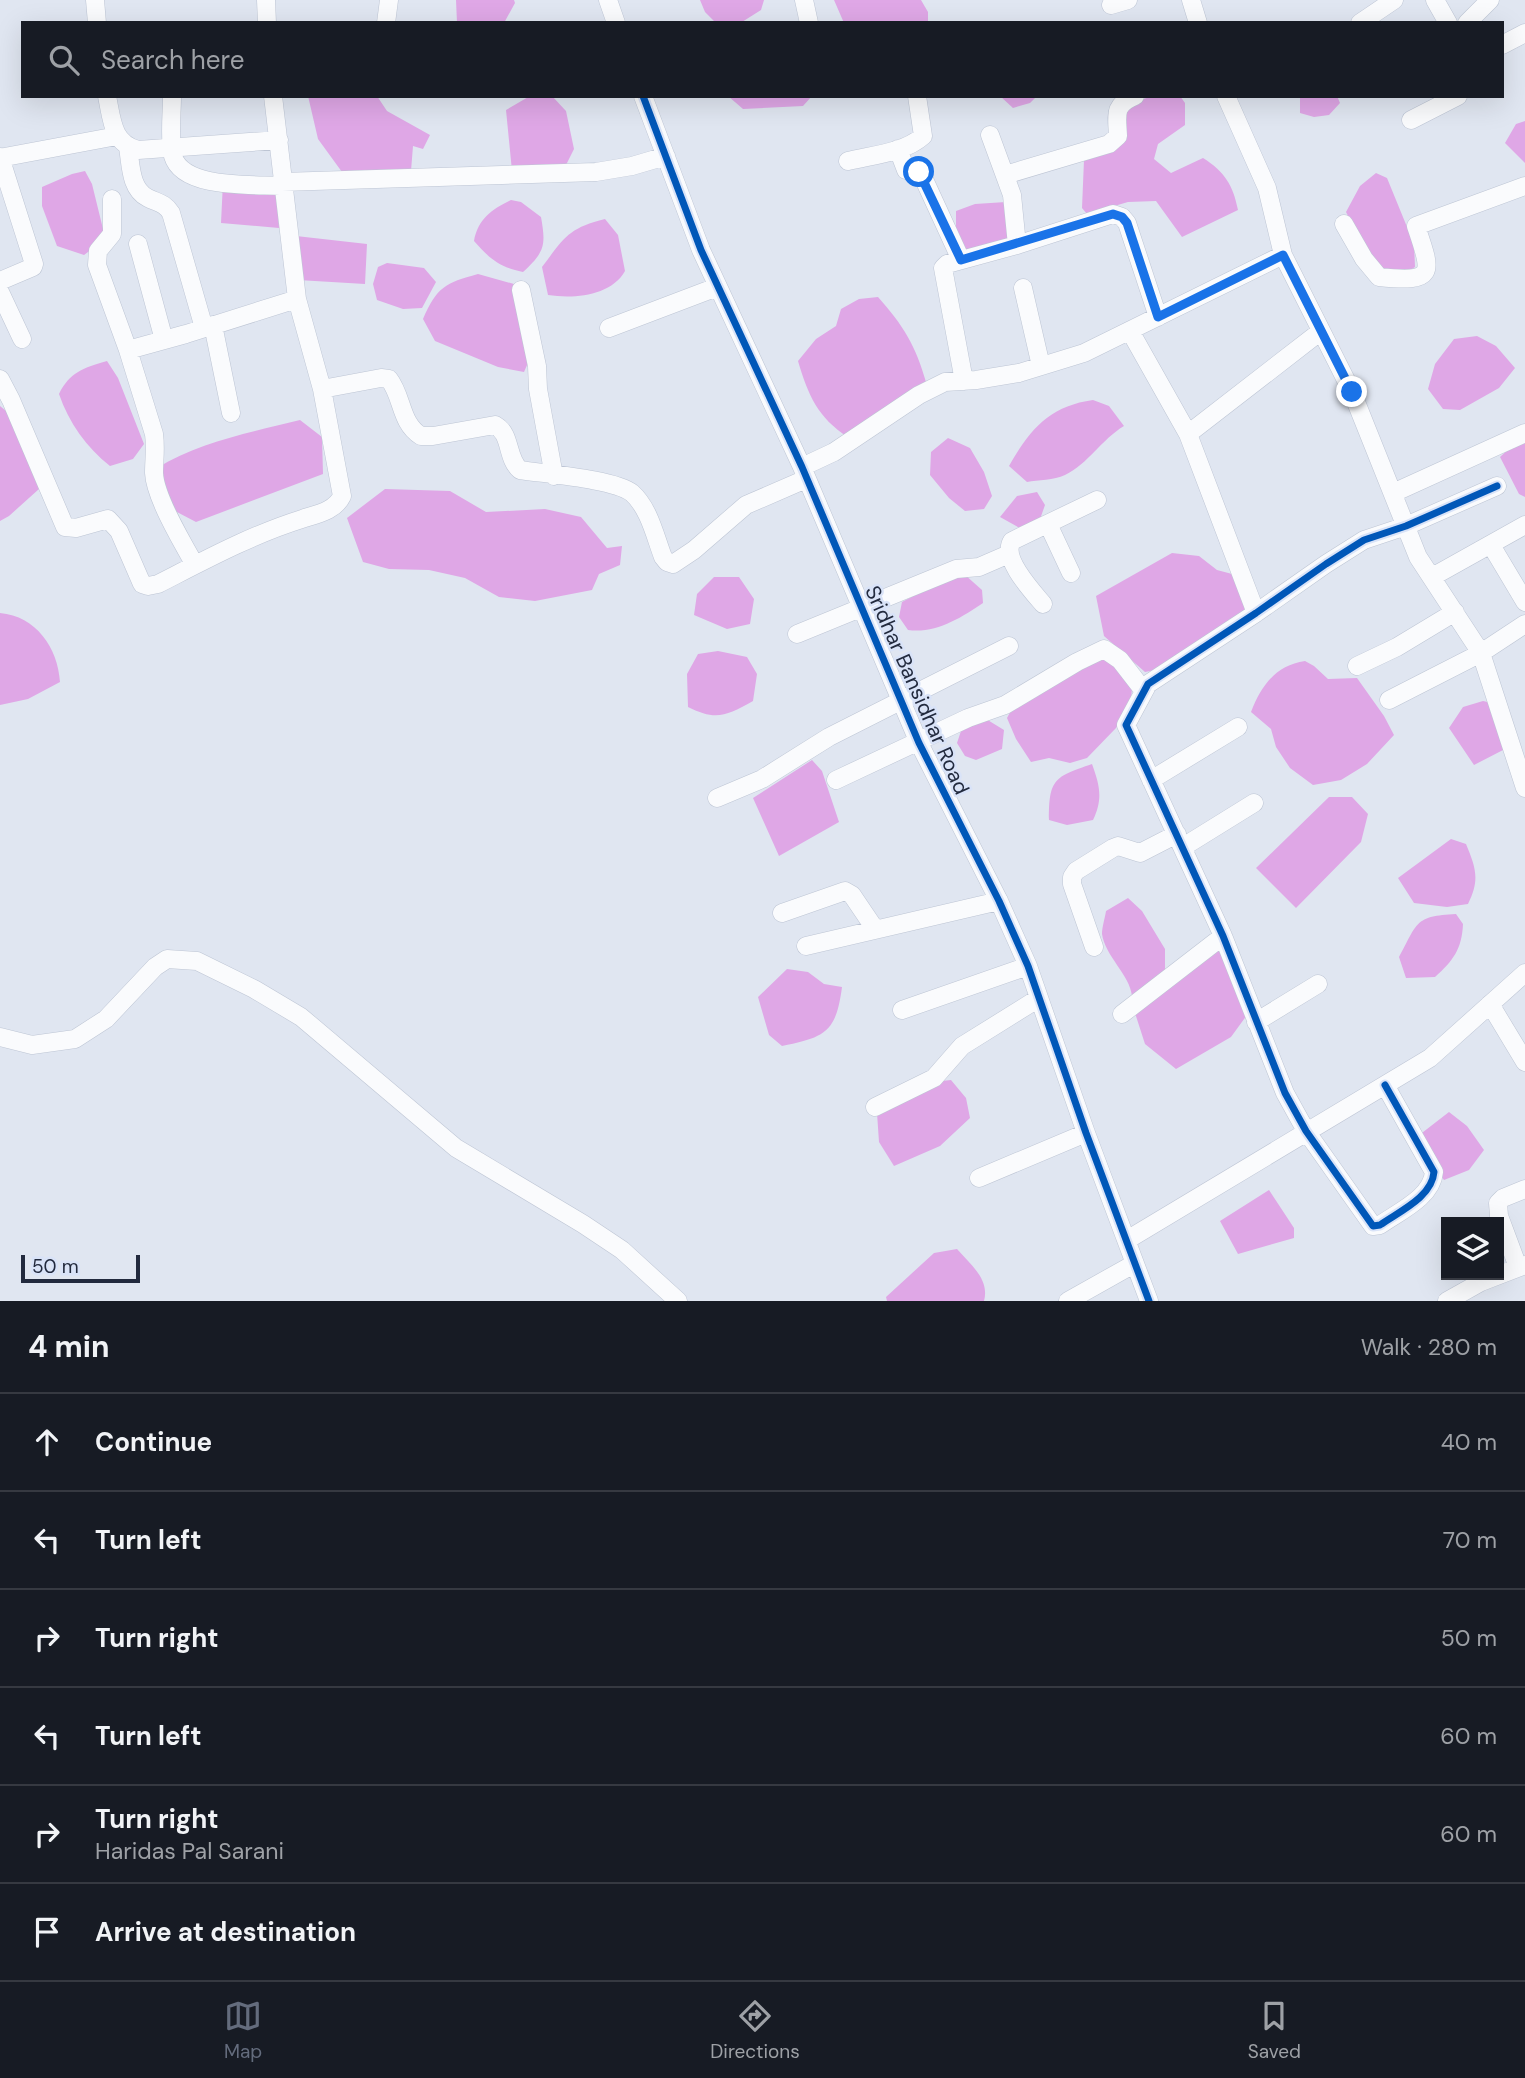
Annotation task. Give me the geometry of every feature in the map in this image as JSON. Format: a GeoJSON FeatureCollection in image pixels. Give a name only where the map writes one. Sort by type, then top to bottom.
{"type":"FeatureCollection","features":[{"type":"Feature","properties":{"kind":"street"},"geometry":{"type":"LineString","coordinates":[[95,0],[97,21]]}},
{"type":"Feature","properties":{"kind":"street"},"geometry":{"type":"LineString","coordinates":[[266,0],[267,21]]}},
{"type":"Feature","properties":{"kind":"street"},"geometry":{"type":"LineString","coordinates":[[386,21],[388,0]]}},
{"type":"Feature","properties":{"kind":"street"},"geometry":{"type":"LineString","coordinates":[[608,0],[615,21]]}},
{"type":"Feature","properties":{"kind":"street"},"geometry":{"type":"LineString","coordinates":[[804,0],[809,21]]}},
{"type":"Feature","properties":{"kind":"street"},"geometry":{"type":"LineString","coordinates":[[1191,0],[1197,21]]}},
{"type":"Feature","properties":{"kind":"street"},"geometry":{"type":"LineString","coordinates":[[1363,21],[1394,0]]}},
{"type":"Feature","properties":{"kind":"street"},"geometry":{"type":"LineString","coordinates":[[1436,0],[1447,21]]}},
{"type":"Feature","properties":{"kind":"street"},"geometry":{"type":"LineString","coordinates":[[1469,21],[1490,0]]}},
{"type":"Feature","properties":{"kind":"street"},"geometry":{"type":"LineString","coordinates":[[1504,44],[1525,33]]}},
{"type":"Feature","properties":{"kind":"street"},"geometry":{"type":"LineString","coordinates":[[108,98],[134,185],[147,198],[166,205],[171,213],[208,327],[231,413]]}},
{"type":"Feature","properties":{"kind":"street"},"geometry":{"type":"LineString","coordinates":[[172,98],[173,157],[178,166],[196,179],[208,182],[282,184],[596,172],[632,166],[666,156]]}},
{"type":"Feature","properties":{"kind":"street"},"geometry":{"type":"LineString","coordinates":[[0,379],[65,527],[76,528],[108,519],[119,531],[142,583],[148,586],[158,584],[271,528],[328,510],[340,501],[342,496],[322,389],[297,299],[273,98]]}},
{"type":"Feature","properties":{"kind":"street","name":"Sridhar Bansidhar Road"},"geometry":{"type":"LineString","coordinates":[[644,98],[717,287],[804,473],[919,743],[999,901],[1028,966],[1086,1133],[1149,1301]]}},
{"type":"Feature","properties":{"kind":"street"},"geometry":{"type":"LineString","coordinates":[[848,161],[898,149],[918,141],[923,136],[917,98]]}},
{"type":"Feature","properties":{"kind":"street"},"geometry":{"type":"LineString","coordinates":[[1005,175],[1109,144],[1118,136],[1117,111],[1120,105],[1132,98]]}},
{"type":"Feature","properties":{"kind":"street"},"geometry":{"type":"LineString","coordinates":[[1227,98],[1267,188],[1283,255],[1352,392],[1418,556],[1481,653],[1525,788]]}},
{"type":"Feature","properties":{"kind":"street"},"geometry":{"type":"LineString","coordinates":[[1412,120],[1454,98]]}},
{"type":"Feature","properties":{"kind":"street"},"geometry":{"type":"LineString","coordinates":[[990,135],[1012,195],[1017,245]]}},
{"type":"Feature","properties":{"kind":"street"},"geometry":{"type":"LineString","coordinates":[[0,281],[33,267],[34,264],[0,158],[123,142],[138,150],[279,140]]}},
{"type":"Feature","properties":{"kind":"street"},"geometry":{"type":"LineString","coordinates":[[898,149],[906,170],[922,175],[961,260]]}},
{"type":"Feature","properties":{"kind":"street"},"geometry":{"type":"LineString","coordinates":[[1344,224],[1364,260],[1379,277],[1402,279],[1421,276],[1427,270],[1428,262],[1416,226],[1525,186]]}},
{"type":"Feature","properties":{"kind":"street"},"geometry":{"type":"LineString","coordinates":[[112,199],[112,234],[98,251],[97,265],[155,434],[154,476],[171,523],[195,565]]}},
{"type":"Feature","properties":{"kind":"street"},"geometry":{"type":"LineString","coordinates":[[964,381],[943,268],[961,260],[1113,214],[1122,217],[1127,223],[1158,317]]}},
{"type":"Feature","properties":{"kind":"street"},"geometry":{"type":"LineString","coordinates":[[138,244],[164,341]]}},
{"type":"Feature","properties":{"kind":"street"},"geometry":{"type":"LineString","coordinates":[[322,389],[389,379],[394,385],[407,423],[422,436],[495,425],[505,434],[516,466],[520,470],[623,487],[634,494],[647,515],[663,557],[673,564],[694,550],[746,505],[804,473],[919,395],[945,382],[1019,373],[1084,353],[1283,255]]}},
{"type":"Feature","properties":{"kind":"street"},"geometry":{"type":"LineString","coordinates":[[609,328],[717,287]]}},
{"type":"Feature","properties":{"kind":"street"},"geometry":{"type":"LineString","coordinates":[[1023,288],[1041,366]]}},
{"type":"Feature","properties":{"kind":"street"},"geometry":{"type":"LineString","coordinates":[[521,290],[537,366],[538,389],[554,476]]}},
{"type":"Feature","properties":{"kind":"street"},"geometry":{"type":"LineString","coordinates":[[0,292],[22,339]]}},
{"type":"Feature","properties":{"kind":"street"},"geometry":{"type":"LineString","coordinates":[[128,350],[297,299]]}},
{"type":"Feature","properties":{"kind":"street"},"geometry":{"type":"LineString","coordinates":[[1129,331],[1188,434],[1256,614]]}},
{"type":"Feature","properties":{"kind":"street"},"geometry":{"type":"LineString","coordinates":[[1188,434],[1321,331]]}},
{"type":"Feature","properties":{"kind":"street"},"geometry":{"type":"LineString","coordinates":[[1393,493],[1525,433]]}},
{"type":"Feature","properties":{"kind":"street"},"geometry":{"type":"LineString","coordinates":[[1385,1085],[1434,1172],[1429,1190],[1380,1225],[1373,1226],[1307,1131],[1285,1093],[1255,1023],[1223,936],[1126,725],[1148,684],[1364,540],[1406,526],[1497,486]]}},
{"type":"Feature","properties":{"kind":"street"},"geometry":{"type":"LineString","coordinates":[[1043,604],[1025,583],[1009,554],[1009,546],[1012,541],[1097,500]]}},
{"type":"Feature","properties":{"kind":"street"},"geometry":{"type":"LineString","coordinates":[[1048,524],[1071,573]]}},
{"type":"Feature","properties":{"kind":"street"},"geometry":{"type":"LineString","coordinates":[[1432,577],[1525,525]]}},
{"type":"Feature","properties":{"kind":"street"},"geometry":{"type":"LineString","coordinates":[[1491,545],[1525,602]]}},
{"type":"Feature","properties":{"kind":"street"},"geometry":{"type":"LineString","coordinates":[[797,634],[956,569],[979,567],[1009,554]]}},
{"type":"Feature","properties":{"kind":"street"},"geometry":{"type":"LineString","coordinates":[[1357,666],[1397,647],[1455,612]]}},
{"type":"Feature","properties":{"kind":"street"},"geometry":{"type":"LineString","coordinates":[[1388,700],[1481,653],[1525,624]]}},
{"type":"Feature","properties":{"kind":"street"},"geometry":{"type":"LineString","coordinates":[[717,798],[762,779],[829,737],[1009,646]]}},
{"type":"Feature","properties":{"kind":"street"},"geometry":{"type":"LineString","coordinates":[[836,780],[968,719],[1005,705],[1104,649],[1120,660],[1144,691]]}},
{"type":"Feature","properties":{"kind":"street"},"geometry":{"type":"LineString","coordinates":[[1151,779],[1238,727]]}},
{"type":"Feature","properties":{"kind":"street"},"geometry":{"type":"LineString","coordinates":[[1094,947],[1072,884],[1076,871],[1118,846],[1140,853],[1180,841],[1254,803]]}},
{"type":"Feature","properties":{"kind":"street"},"geometry":{"type":"LineString","coordinates":[[782,913],[845,891],[852,895],[875,929]]}},
{"type":"Feature","properties":{"kind":"street"},"geometry":{"type":"LineString","coordinates":[[806,946],[999,901]]}},
{"type":"Feature","properties":{"kind":"street"},"geometry":{"type":"LineString","coordinates":[[1122,1014],[1223,936]]}},
{"type":"Feature","properties":{"kind":"street"},"geometry":{"type":"LineString","coordinates":[[0,1037],[32,1045],[75,1039],[106,1019],[155,967],[167,959],[197,961],[254,989],[301,1017],[456,1148],[622,1250],[678,1301]]}},
{"type":"Feature","properties":{"kind":"street"},"geometry":{"type":"LineString","coordinates":[[902,1010],[1028,966]]}},
{"type":"Feature","properties":{"kind":"street"},"geometry":{"type":"LineString","coordinates":[[1127,1240],[1430,1058],[1525,973]]}},
{"type":"Feature","properties":{"kind":"street"},"geometry":{"type":"LineString","coordinates":[[1255,1023],[1318,984]]}},
{"type":"Feature","properties":{"kind":"street"},"geometry":{"type":"LineString","coordinates":[[875,1107],[938,1075],[962,1046],[1040,998]]}},
{"type":"Feature","properties":{"kind":"street"},"geometry":{"type":"LineString","coordinates":[[1490,1004],[1525,1062]]}},
{"type":"Feature","properties":{"kind":"street"},"geometry":{"type":"LineString","coordinates":[[979,1178],[1086,1133]]}},
{"type":"Feature","properties":{"kind":"street"},"geometry":{"type":"LineString","coordinates":[[1447,1301],[1481,1282],[1522,1266],[1499,1216],[1498,1203],[1503,1198],[1525,1189]]}},
{"type":"Feature","properties":{"kind":"street"},"geometry":{"type":"LineString","coordinates":[[1068,1301],[1134,1264]]}},
{"type":"Feature","properties":{"kind":"shaded area"},"geometry":{"type":"Polygon","coordinates":[[[456,0],[514,0],[505,21],[457,21],[456,0]]]}},
{"type":"Feature","properties":{"kind":"shaded area"},"geometry":{"type":"Polygon","coordinates":[[[700,0],[764,0],[761,10],[744,21],[714,21],[705,12],[700,0]]]}},
{"type":"Feature","properties":{"kind":"shaded area"},"geometry":{"type":"Polygon","coordinates":[[[834,0],[921,0],[928,12],[928,21],[843,21],[834,0]]]}},
{"type":"Feature","properties":{"kind":"shaded area"},"geometry":{"type":"Polygon","coordinates":[[[308,98],[378,98],[387,111],[430,135],[423,149],[413,146],[411,171],[342,172],[318,139],[308,98]]]}},
{"type":"Feature","properties":{"kind":"shaded area"},"geometry":{"type":"Polygon","coordinates":[[[527,98],[554,98],[566,111],[574,149],[564,169],[512,171],[506,110],[527,98]]]}},
{"type":"Feature","properties":{"kind":"shaded area"},"geometry":{"type":"Polygon","coordinates":[[[730,98],[810,98],[803,106],[743,109],[730,98]]]}},
{"type":"Feature","properties":{"kind":"shaded area"},"geometry":{"type":"Polygon","coordinates":[[[1002,98],[1035,98],[1030,103],[1013,108],[1002,98]]]}},
{"type":"Feature","properties":{"kind":"shaded area"},"geometry":{"type":"Polygon","coordinates":[[[1146,98],[1181,98],[1185,103],[1185,125],[1158,144],[1154,159],[1171,173],[1203,158],[1227,180],[1238,210],[1182,237],[1156,201],[1128,202],[1087,214],[1082,208],[1084,160],[1124,141],[1124,106],[1146,98]]]}},
{"type":"Feature","properties":{"kind":"shaded area"},"geometry":{"type":"Polygon","coordinates":[[[1300,98],[1338,98],[1340,103],[1329,115],[1314,117],[1300,113],[1300,98]]]}},
{"type":"Feature","properties":{"kind":"shaded area"},"geometry":{"type":"Polygon","coordinates":[[[1525,121],[1525,163],[1505,143],[1516,124],[1525,121]]]}},
{"type":"Feature","properties":{"kind":"shaded area"},"geometry":{"type":"Polygon","coordinates":[[[85,171],[92,184],[104,233],[96,246],[84,255],[57,246],[42,206],[42,187],[85,171]]]}},
{"type":"Feature","properties":{"kind":"shaded area"},"geometry":{"type":"Polygon","coordinates":[[[1376,173],[1387,178],[1414,244],[1415,267],[1403,275],[1380,267],[1365,249],[1346,212],[1360,186],[1376,173]]]}},
{"type":"Feature","properties":{"kind":"shaded area"},"geometry":{"type":"Polygon","coordinates":[[[223,182],[277,188],[279,228],[221,223],[223,182]]]}},
{"type":"Feature","properties":{"kind":"shaded area"},"geometry":{"type":"Polygon","coordinates":[[[511,200],[521,202],[541,217],[542,247],[536,259],[523,272],[507,268],[485,253],[474,241],[482,221],[511,200]]]}},
{"type":"Feature","properties":{"kind":"shaded area"},"geometry":{"type":"Polygon","coordinates":[[[1006,202],[1012,239],[965,250],[956,236],[956,211],[975,204],[1006,202]]]}},
{"type":"Feature","properties":{"kind":"shaded area"},"geometry":{"type":"Polygon","coordinates":[[[605,219],[618,235],[625,271],[619,279],[611,286],[591,294],[548,295],[542,267],[568,235],[583,226],[605,219]]]}},
{"type":"Feature","properties":{"kind":"shaded area"},"geometry":{"type":"Polygon","coordinates":[[[296,236],[367,244],[365,284],[298,280],[296,236]]]}},
{"type":"Feature","properties":{"kind":"shaded area"},"geometry":{"type":"Polygon","coordinates":[[[387,263],[424,268],[436,282],[422,308],[403,309],[377,300],[373,284],[378,267],[387,263]]]}},
{"type":"Feature","properties":{"kind":"shaded area"},"geometry":{"type":"Polygon","coordinates":[[[478,274],[514,284],[531,356],[524,372],[498,367],[435,341],[423,319],[443,288],[457,280],[478,274]]]}},
{"type":"Feature","properties":{"kind":"shaded area"},"geometry":{"type":"Polygon","coordinates":[[[878,297],[908,336],[926,382],[848,437],[829,422],[816,405],[798,361],[816,339],[836,326],[841,309],[859,299],[878,297]]]}},
{"type":"Feature","properties":{"kind":"shaded area"},"geometry":{"type":"Polygon","coordinates":[[[1477,336],[1496,346],[1515,368],[1499,388],[1460,410],[1443,409],[1428,389],[1435,364],[1454,339],[1477,336]]]}},
{"type":"Feature","properties":{"kind":"shaded area"},"geometry":{"type":"Polygon","coordinates":[[[107,361],[118,378],[144,444],[133,459],[110,466],[79,434],[59,394],[78,372],[107,361]]]}},
{"type":"Feature","properties":{"kind":"shaded area"},"geometry":{"type":"Polygon","coordinates":[[[1093,400],[1109,406],[1124,426],[1081,465],[1061,477],[1027,482],[1009,466],[1033,430],[1043,421],[1065,408],[1093,400]]]}},
{"type":"Feature","properties":{"kind":"shaded area"},"geometry":{"type":"Polygon","coordinates":[[[0,406],[11,415],[39,489],[0,521],[0,406]]]}},
{"type":"Feature","properties":{"kind":"shaded area"},"geometry":{"type":"Polygon","coordinates":[[[300,420],[322,437],[323,474],[196,522],[175,511],[157,468],[190,451],[300,420]]]}},
{"type":"Feature","properties":{"kind":"shaded area"},"geometry":{"type":"Polygon","coordinates":[[[948,438],[970,448],[984,472],[992,496],[984,509],[965,511],[949,498],[930,475],[931,452],[948,438]]]}},
{"type":"Feature","properties":{"kind":"shaded area"},"geometry":{"type":"Polygon","coordinates":[[[1525,440],[1525,497],[1519,494],[1500,457],[1512,446],[1525,440]]]}},
{"type":"Feature","properties":{"kind":"shaded area"},"geometry":{"type":"Polygon","coordinates":[[[385,489],[450,491],[486,512],[545,509],[581,517],[607,548],[622,546],[620,565],[599,574],[592,590],[535,601],[499,597],[465,578],[429,570],[389,569],[363,562],[347,518],[385,489]]]}},
{"type":"Feature","properties":{"kind":"shaded area"},"geometry":{"type":"Polygon","coordinates":[[[1037,492],[1045,505],[1039,522],[1025,531],[1000,517],[1017,496],[1037,492]]]}},
{"type":"Feature","properties":{"kind":"shaded area"},"geometry":{"type":"Polygon","coordinates":[[[1172,553],[1199,556],[1217,570],[1232,574],[1247,610],[1161,669],[1145,672],[1104,636],[1096,596],[1172,553]]]}},
{"type":"Feature","properties":{"kind":"shaded area"},"geometry":{"type":"Polygon","coordinates":[[[964,574],[982,590],[983,603],[938,627],[908,630],[899,617],[902,602],[944,580],[964,574]]]}},
{"type":"Feature","properties":{"kind":"shaded area"},"geometry":{"type":"Polygon","coordinates":[[[714,577],[739,577],[754,599],[750,624],[727,629],[694,615],[697,594],[714,577]]]}},
{"type":"Feature","properties":{"kind":"shaded area"},"geometry":{"type":"Polygon","coordinates":[[[0,613],[24,620],[43,636],[55,657],[60,682],[28,699],[0,705],[0,613]]]}},
{"type":"Feature","properties":{"kind":"shaded area"},"geometry":{"type":"Polygon","coordinates":[[[718,651],[747,657],[757,674],[753,701],[721,715],[706,714],[688,707],[687,674],[698,654],[718,651]]]}},
{"type":"Feature","properties":{"kind":"shaded area"},"geometry":{"type":"Polygon","coordinates":[[[1099,658],[1114,662],[1132,687],[1131,702],[1116,728],[1087,758],[1070,763],[1049,758],[1031,762],[1016,739],[1007,718],[1015,703],[1099,658]]]}},
{"type":"Feature","properties":{"kind":"shaded area"},"geometry":{"type":"Polygon","coordinates":[[[1305,661],[1328,679],[1357,678],[1394,735],[1367,764],[1341,780],[1313,785],[1290,768],[1276,747],[1271,729],[1251,712],[1271,678],[1286,667],[1305,661]]]}},
{"type":"Feature","properties":{"kind":"shaded area"},"geometry":{"type":"Polygon","coordinates":[[[1483,701],[1492,703],[1505,749],[1474,765],[1449,728],[1463,707],[1483,701]]]}},
{"type":"Feature","properties":{"kind":"shaded area"},"geometry":{"type":"Polygon","coordinates":[[[986,719],[1004,730],[1002,749],[976,760],[965,756],[957,743],[962,728],[986,719]]]}},
{"type":"Feature","properties":{"kind":"shaded area"},"geometry":{"type":"Polygon","coordinates":[[[812,760],[822,771],[839,822],[779,856],[753,798],[812,760]]]}},
{"type":"Feature","properties":{"kind":"shaded area"},"geometry":{"type":"Polygon","coordinates":[[[1092,764],[1099,792],[1093,820],[1067,825],[1049,820],[1050,796],[1056,782],[1069,772],[1092,764]]]}},
{"type":"Feature","properties":{"kind":"shaded area"},"geometry":{"type":"Polygon","coordinates":[[[1329,797],[1352,797],[1368,814],[1361,842],[1296,908],[1256,868],[1329,797]]]}},
{"type":"Feature","properties":{"kind":"shaded area"},"geometry":{"type":"Polygon","coordinates":[[[1451,839],[1466,844],[1474,867],[1474,888],[1468,904],[1447,907],[1414,903],[1398,878],[1451,839]]]}},
{"type":"Feature","properties":{"kind":"shaded area"},"geometry":{"type":"Polygon","coordinates":[[[1128,898],[1142,911],[1165,949],[1165,970],[1132,996],[1102,934],[1106,911],[1128,898]]]}},
{"type":"Feature","properties":{"kind":"shaded area"},"geometry":{"type":"Polygon","coordinates":[[[1456,914],[1463,924],[1458,948],[1452,960],[1435,977],[1406,978],[1399,957],[1414,929],[1419,923],[1432,917],[1456,914]]]}},
{"type":"Feature","properties":{"kind":"shaded area"},"geometry":{"type":"Polygon","coordinates":[[[1219,950],[1247,1015],[1231,1037],[1176,1069],[1145,1044],[1135,1013],[1219,950]]]}},
{"type":"Feature","properties":{"kind":"shaded area"},"geometry":{"type":"Polygon","coordinates":[[[787,969],[808,972],[824,984],[842,987],[836,1014],[826,1030],[818,1036],[782,1046],[769,1035],[758,997],[787,969]]]}},
{"type":"Feature","properties":{"kind":"shaded area"},"geometry":{"type":"Polygon","coordinates":[[[951,1080],[966,1098],[970,1118],[940,1146],[894,1166],[879,1142],[877,1113],[933,1082],[951,1080]]]}},
{"type":"Feature","properties":{"kind":"shaded area"},"geometry":{"type":"Polygon","coordinates":[[[1449,1112],[1467,1126],[1484,1150],[1469,1170],[1444,1180],[1428,1158],[1418,1136],[1449,1112]]]}},
{"type":"Feature","properties":{"kind":"shaded area"},"geometry":{"type":"Polygon","coordinates":[[[1269,1190],[1294,1228],[1294,1238],[1238,1254],[1220,1221],[1269,1190]]]}},
{"type":"Feature","properties":{"kind":"shaded area"},"geometry":{"type":"Polygon","coordinates":[[[957,1249],[982,1279],[984,1301],[887,1301],[886,1297],[934,1253],[957,1249]]]}},
{"type":"Feature","properties":{"kind":"cycle path"},"geometry":{"type":"LineString","coordinates":[[644,98],[701,250],[802,467],[919,743],[999,901],[1028,966],[1086,1133],[1149,1301]]}},
{"type":"Feature","properties":{"kind":"cycle path"},"geometry":{"type":"LineString","coordinates":[[1385,1085],[1434,1172],[1428,1189],[1421,1196],[1380,1225],[1373,1226],[1306,1131],[1285,1093],[1223,936],[1126,725],[1148,684],[1326,564],[1364,540],[1406,526],[1497,486]]}},
{"type":"Feature","properties":{"kind":"route"},"geometry":{"type":"LineString","coordinates":[[919,172],[961,260],[1113,214],[1122,217],[1127,223],[1158,317],[1283,255],[1352,392]]}}]}
